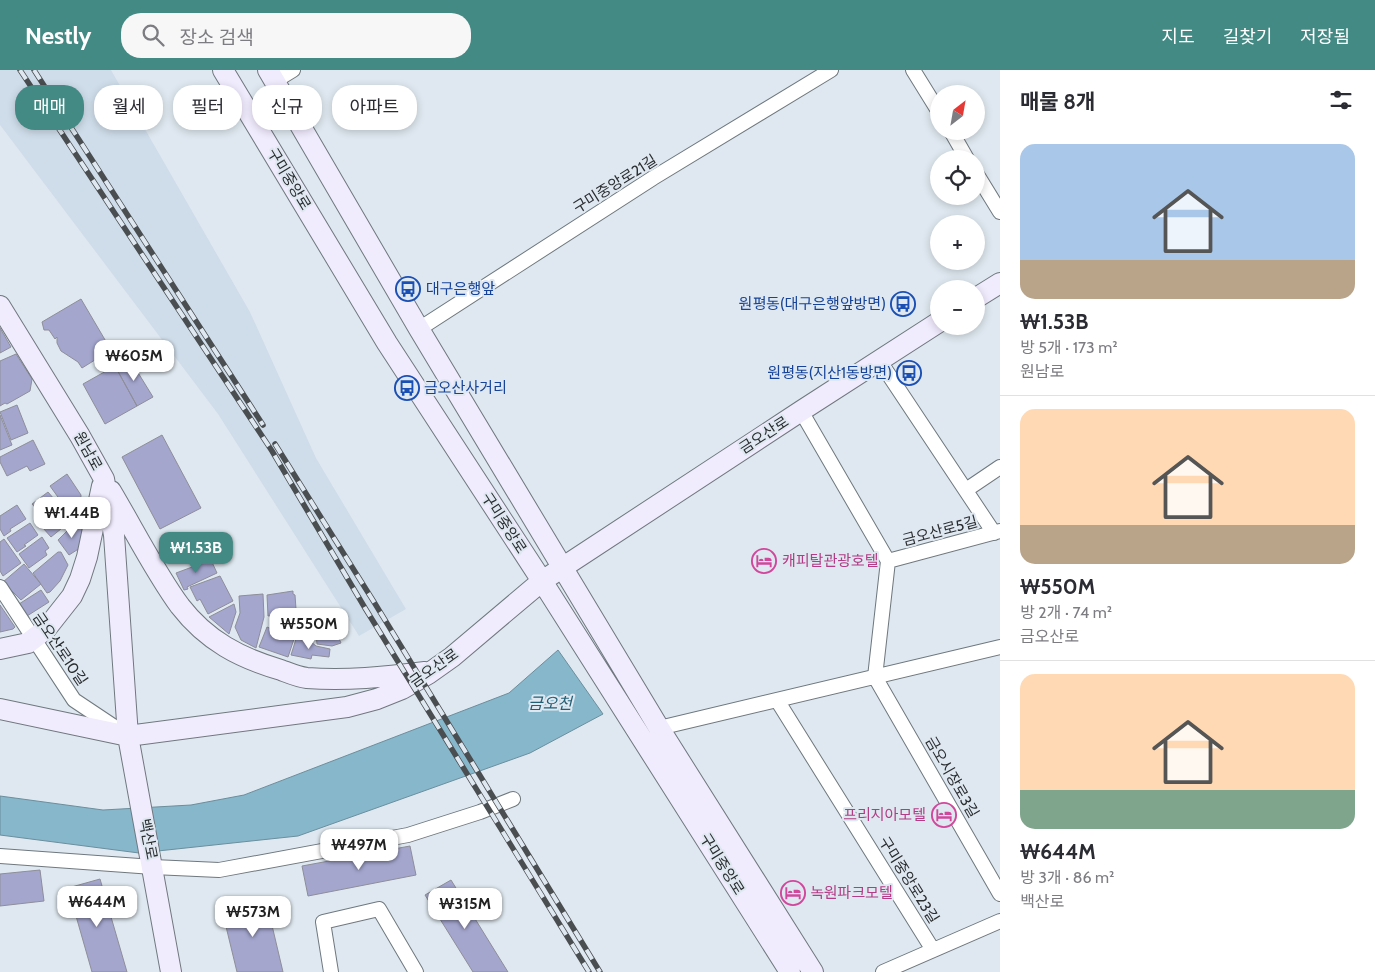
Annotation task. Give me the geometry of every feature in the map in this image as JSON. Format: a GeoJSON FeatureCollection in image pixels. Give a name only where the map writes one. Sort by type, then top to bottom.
{"type":"FeatureCollection","features":[{"type":"Feature","properties":{"kind":"street","name":"구미중앙로"},"geometry":{"type":"LineString","coordinates":[[223,70],[387,343],[542,581],[790,972]]}},
{"type":"Feature","properties":{"kind":"street"},"geometry":{"type":"LineString","coordinates":[[272,75],[293,70]]}},
{"type":"Feature","properties":{"kind":"street","name":"구미중앙로21길"},"geometry":{"type":"LineString","coordinates":[[419,329],[653,178],[831,70]]}},
{"type":"Feature","properties":{"kind":"street"},"geometry":{"type":"LineString","coordinates":[[913,70],[930,97]]}},
{"type":"Feature","properties":{"kind":"street","name":"구미중앙로"},"geometry":{"type":"LineString","coordinates":[[272,75],[419,329],[562,567],[659,728],[812,972]]}},
{"type":"Feature","properties":{"kind":"street"},"geometry":{"type":"LineString","coordinates":[[985,188],[1000,212]]}},
{"type":"Feature","properties":{"kind":"street"},"geometry":{"type":"LineString","coordinates":[[985,292],[1000,283]]}},
{"type":"Feature","properties":{"kind":"street","name":"원남로"},"geometry":{"type":"LineString","coordinates":[[0,306],[80,436],[104,479],[114,535],[128,736]]}},
{"type":"Feature","properties":{"kind":"street","name":"금오산로"},"geometry":{"type":"LineString","coordinates":[[0,709],[128,736],[348,707],[377,699],[402,689],[452,657],[542,581],[562,567],[930,328]]}},
{"type":"Feature","properties":{"kind":"street"},"geometry":{"type":"LineString","coordinates":[[879,360],[966,490],[997,532]]}},
{"type":"Feature","properties":{"kind":"street","name":"금오산로"},"geometry":{"type":"LineString","coordinates":[[801,411],[888,562]]}},
{"type":"Feature","properties":{"kind":"street"},"geometry":{"type":"LineString","coordinates":[[966,490],[1000,467]]}},
{"type":"Feature","properties":{"kind":"street"},"geometry":{"type":"LineString","coordinates":[[0,649],[28,643],[46,629],[72,596],[87,557],[104,479]]}},
{"type":"Feature","properties":{"kind":"street"},"geometry":{"type":"LineString","coordinates":[[104,479],[180,606],[203,630],[230,651],[258,663],[305,678],[367,678],[433,670]]}},
{"type":"Feature","properties":{"kind":"street","name":"금오산로5길"},"geometry":{"type":"LineString","coordinates":[[888,562],[997,532]]}},
{"type":"Feature","properties":{"kind":"street"},"geometry":{"type":"LineString","coordinates":[[875,676],[888,562]]}},
{"type":"Feature","properties":{"kind":"street","name":"금오산로10길"},"geometry":{"type":"LineString","coordinates":[[0,587],[74,700],[128,736]]}},
{"type":"Feature","properties":{"kind":"street"},"geometry":{"type":"LineString","coordinates":[[659,728],[1000,647]]}},
{"type":"Feature","properties":{"kind":"street","name":"금오시장로3길"},"geometry":{"type":"LineString","coordinates":[[875,676],[1000,894]]}},
{"type":"Feature","properties":{"kind":"street","name":"구미중앙로23길"},"geometry":{"type":"LineString","coordinates":[[777,700],[933,950]]}},
{"type":"Feature","properties":{"kind":"street","name":"백산로"},"geometry":{"type":"LineString","coordinates":[[128,736],[171,972]]}},
{"type":"Feature","properties":{"kind":"street"},"geometry":{"type":"LineString","coordinates":[[0,856],[219,870],[408,835],[480,812],[513,799]]}},
{"type":"Feature","properties":{"kind":"street"},"geometry":{"type":"LineString","coordinates":[[331,972],[323,922],[379,910],[416,972]]}},
{"type":"Feature","properties":{"kind":"street"},"geometry":{"type":"LineString","coordinates":[[883,972],[1000,921]]}},
{"type":"Feature","properties":{"kind":"shaded area"},"geometry":{"type":"Polygon","coordinates":[[[0,70],[111,70],[120,85],[94,85],[94,130],[145,130],[250,312],[316,458],[406,609],[359,636],[218,414],[0,125],[0,70]]]}},
{"type":"Feature","properties":{"kind":"water","name":"금오천"},"geometry":{"type":"Polygon","coordinates":[[[558,650],[603,714],[530,753],[298,836],[139,853],[0,835],[0,796],[103,810],[191,805],[244,795],[509,693],[558,650]]]}},
{"type":"Feature","properties":{"kind":"building"},"geometry":{"type":"Polygon","coordinates":[[[81,299],[111,350],[82,368],[78,362],[61,351],[57,343],[57,337],[55,339],[49,330],[44,330],[42,322],[81,299]]]}},
{"type":"Feature","properties":{"kind":"building"},"geometry":{"type":"Polygon","coordinates":[[[0,328],[11,347],[0,353],[0,328]]]}},
{"type":"Feature","properties":{"kind":"building"},"geometry":{"type":"Polygon","coordinates":[[[16,354],[32,379],[30,391],[0,406],[0,361],[16,354]]]}},
{"type":"Feature","properties":{"kind":"building"},"geometry":{"type":"Polygon","coordinates":[[[129,358],[153,397],[137,406],[115,366],[129,358]]]}},
{"type":"Feature","properties":{"kind":"building"},"geometry":{"type":"Polygon","coordinates":[[[115,366],[137,406],[105,424],[83,384],[115,366]]]}},
{"type":"Feature","properties":{"kind":"building"},"geometry":{"type":"Polygon","coordinates":[[[17,405],[28,433],[11,440],[0,412],[17,405]]]}},
{"type":"Feature","properties":{"kind":"building"},"geometry":{"type":"Polygon","coordinates":[[[0,415],[12,445],[0,450],[0,415]]]}},
{"type":"Feature","properties":{"kind":"building"},"geometry":{"type":"Polygon","coordinates":[[[162,435],[201,508],[160,529],[122,457],[162,435]]]}},
{"type":"Feature","properties":{"kind":"building"},"geometry":{"type":"Polygon","coordinates":[[[33,440],[45,464],[30,471],[27,466],[7,476],[0,462],[0,457],[33,440]]]}},
{"type":"Feature","properties":{"kind":"building"},"geometry":{"type":"Polygon","coordinates":[[[67,474],[81,495],[80,518],[76,520],[50,486],[67,474]]]}},
{"type":"Feature","properties":{"kind":"building"},"geometry":{"type":"Polygon","coordinates":[[[48,492],[72,520],[51,537],[43,528],[46,526],[37,515],[40,513],[32,504],[48,492]]]}},
{"type":"Feature","properties":{"kind":"building"},"geometry":{"type":"Polygon","coordinates":[[[17,505],[26,519],[10,529],[11,531],[4,536],[0,529],[0,516],[17,505]]]}},
{"type":"Feature","properties":{"kind":"building"},"geometry":{"type":"Polygon","coordinates":[[[30,523],[38,535],[17,552],[7,538],[30,523]]]}},
{"type":"Feature","properties":{"kind":"building"},"geometry":{"type":"Polygon","coordinates":[[[75,523],[83,532],[80,548],[69,555],[58,540],[75,523]]]}},
{"type":"Feature","properties":{"kind":"building"},"geometry":{"type":"Polygon","coordinates":[[[42,537],[49,548],[45,551],[47,555],[29,568],[19,554],[42,537]]]}},
{"type":"Feature","properties":{"kind":"building"},"geometry":{"type":"Polygon","coordinates":[[[4,539],[21,563],[3,576],[0,571],[0,542],[4,539]]]}},
{"type":"Feature","properties":{"kind":"building"},"geometry":{"type":"Polygon","coordinates":[[[58,552],[61,552],[68,565],[60,581],[47,593],[33,573],[58,552]]]}},
{"type":"Feature","properties":{"kind":"building"},"geometry":{"type":"Polygon","coordinates":[[[211,560],[217,573],[184,590],[176,573],[211,560]]]}},
{"type":"Feature","properties":{"kind":"building"},"geometry":{"type":"Polygon","coordinates":[[[24,564],[41,584],[21,600],[3,582],[24,564]]]}},
{"type":"Feature","properties":{"kind":"building"},"geometry":{"type":"Polygon","coordinates":[[[220,576],[233,601],[208,614],[200,599],[197,601],[190,587],[220,576]]]}},
{"type":"Feature","properties":{"kind":"building"},"geometry":{"type":"Polygon","coordinates":[[[41,590],[49,602],[27,616],[19,604],[41,590]]]}},
{"type":"Feature","properties":{"kind":"building"},"geometry":{"type":"Polygon","coordinates":[[[293,591],[296,609],[294,609],[294,613],[268,616],[267,595],[293,591]]]}},
{"type":"Feature","properties":{"kind":"building"},"geometry":{"type":"Polygon","coordinates":[[[263,594],[264,617],[256,648],[241,640],[235,627],[240,613],[239,596],[263,594]]]}},
{"type":"Feature","properties":{"kind":"building"},"geometry":{"type":"Polygon","coordinates":[[[234,604],[236,612],[229,634],[209,617],[234,604]]]}},
{"type":"Feature","properties":{"kind":"building"},"geometry":{"type":"Polygon","coordinates":[[[0,605],[15,627],[13,629],[0,632],[0,605]]]}},
{"type":"Feature","properties":{"kind":"building"},"geometry":{"type":"Polygon","coordinates":[[[333,626],[341,643],[332,646],[317,644],[316,634],[322,628],[333,626]]]}},
{"type":"Feature","properties":{"kind":"building"},"geometry":{"type":"Polygon","coordinates":[[[267,627],[281,633],[283,628],[296,633],[288,657],[259,647],[267,627]]]}},
{"type":"Feature","properties":{"kind":"building"},"geometry":{"type":"Polygon","coordinates":[[[296,639],[310,641],[316,646],[330,649],[329,657],[312,655],[311,659],[291,655],[296,639]]]}},
{"type":"Feature","properties":{"kind":"building"},"geometry":{"type":"Polygon","coordinates":[[[410,846],[416,875],[308,896],[302,866],[410,846]]]}},
{"type":"Feature","properties":{"kind":"building"},"geometry":{"type":"Polygon","coordinates":[[[40,870],[44,901],[0,906],[0,874],[40,870]]]}},
{"type":"Feature","properties":{"kind":"building"},"geometry":{"type":"Polygon","coordinates":[[[100,879],[127,972],[92,972],[68,888],[100,879]]]}},
{"type":"Feature","properties":{"kind":"building"},"geometry":{"type":"Polygon","coordinates":[[[451,880],[508,972],[473,972],[425,895],[451,880]]]}},
{"type":"Feature","properties":{"kind":"building"},"geometry":{"type":"Polygon","coordinates":[[[266,900],[283,972],[237,972],[222,910],[266,900]]]}},
{"type":"Feature","properties":{"kind":"railway"},"geometry":{"type":"LineString","coordinates":[[20,70],[272,451],[365,608],[589,972]]}},
{"type":"Feature","properties":{"kind":"railway"},"geometry":{"type":"LineString","coordinates":[[34,70],[263,425]]}},
{"type":"Feature","properties":{"kind":"railway"},"geometry":{"type":"LineString","coordinates":[[275,444],[600,972]]}},
{"type":"Feature","properties":{"kind":"place","name":"대구은행앞"},"geometry":{"type":"Point","coordinates":[408,289]}},
{"type":"Feature","properties":{"kind":"place","name":"원평동(대구은행앞방면)"},"geometry":{"type":"Point","coordinates":[903,304]}},
{"type":"Feature","properties":{"kind":"place","name":"원평동(지산1동방면)"},"geometry":{"type":"Point","coordinates":[909,373]}},
{"type":"Feature","properties":{"kind":"place","name":"금오산사거리"},"geometry":{"type":"Point","coordinates":[407,388]}},
{"type":"Feature","properties":{"kind":"place","name":"캐피탈관광호텔"},"geometry":{"type":"Point","coordinates":[764,561]}},
{"type":"Feature","properties":{"kind":"place","name":"프리지아모텔"},"geometry":{"type":"Point","coordinates":[944,815]}},
{"type":"Feature","properties":{"kind":"place","name":"녹원파크모텔"},"geometry":{"type":"Point","coordinates":[793,893]}}]}
